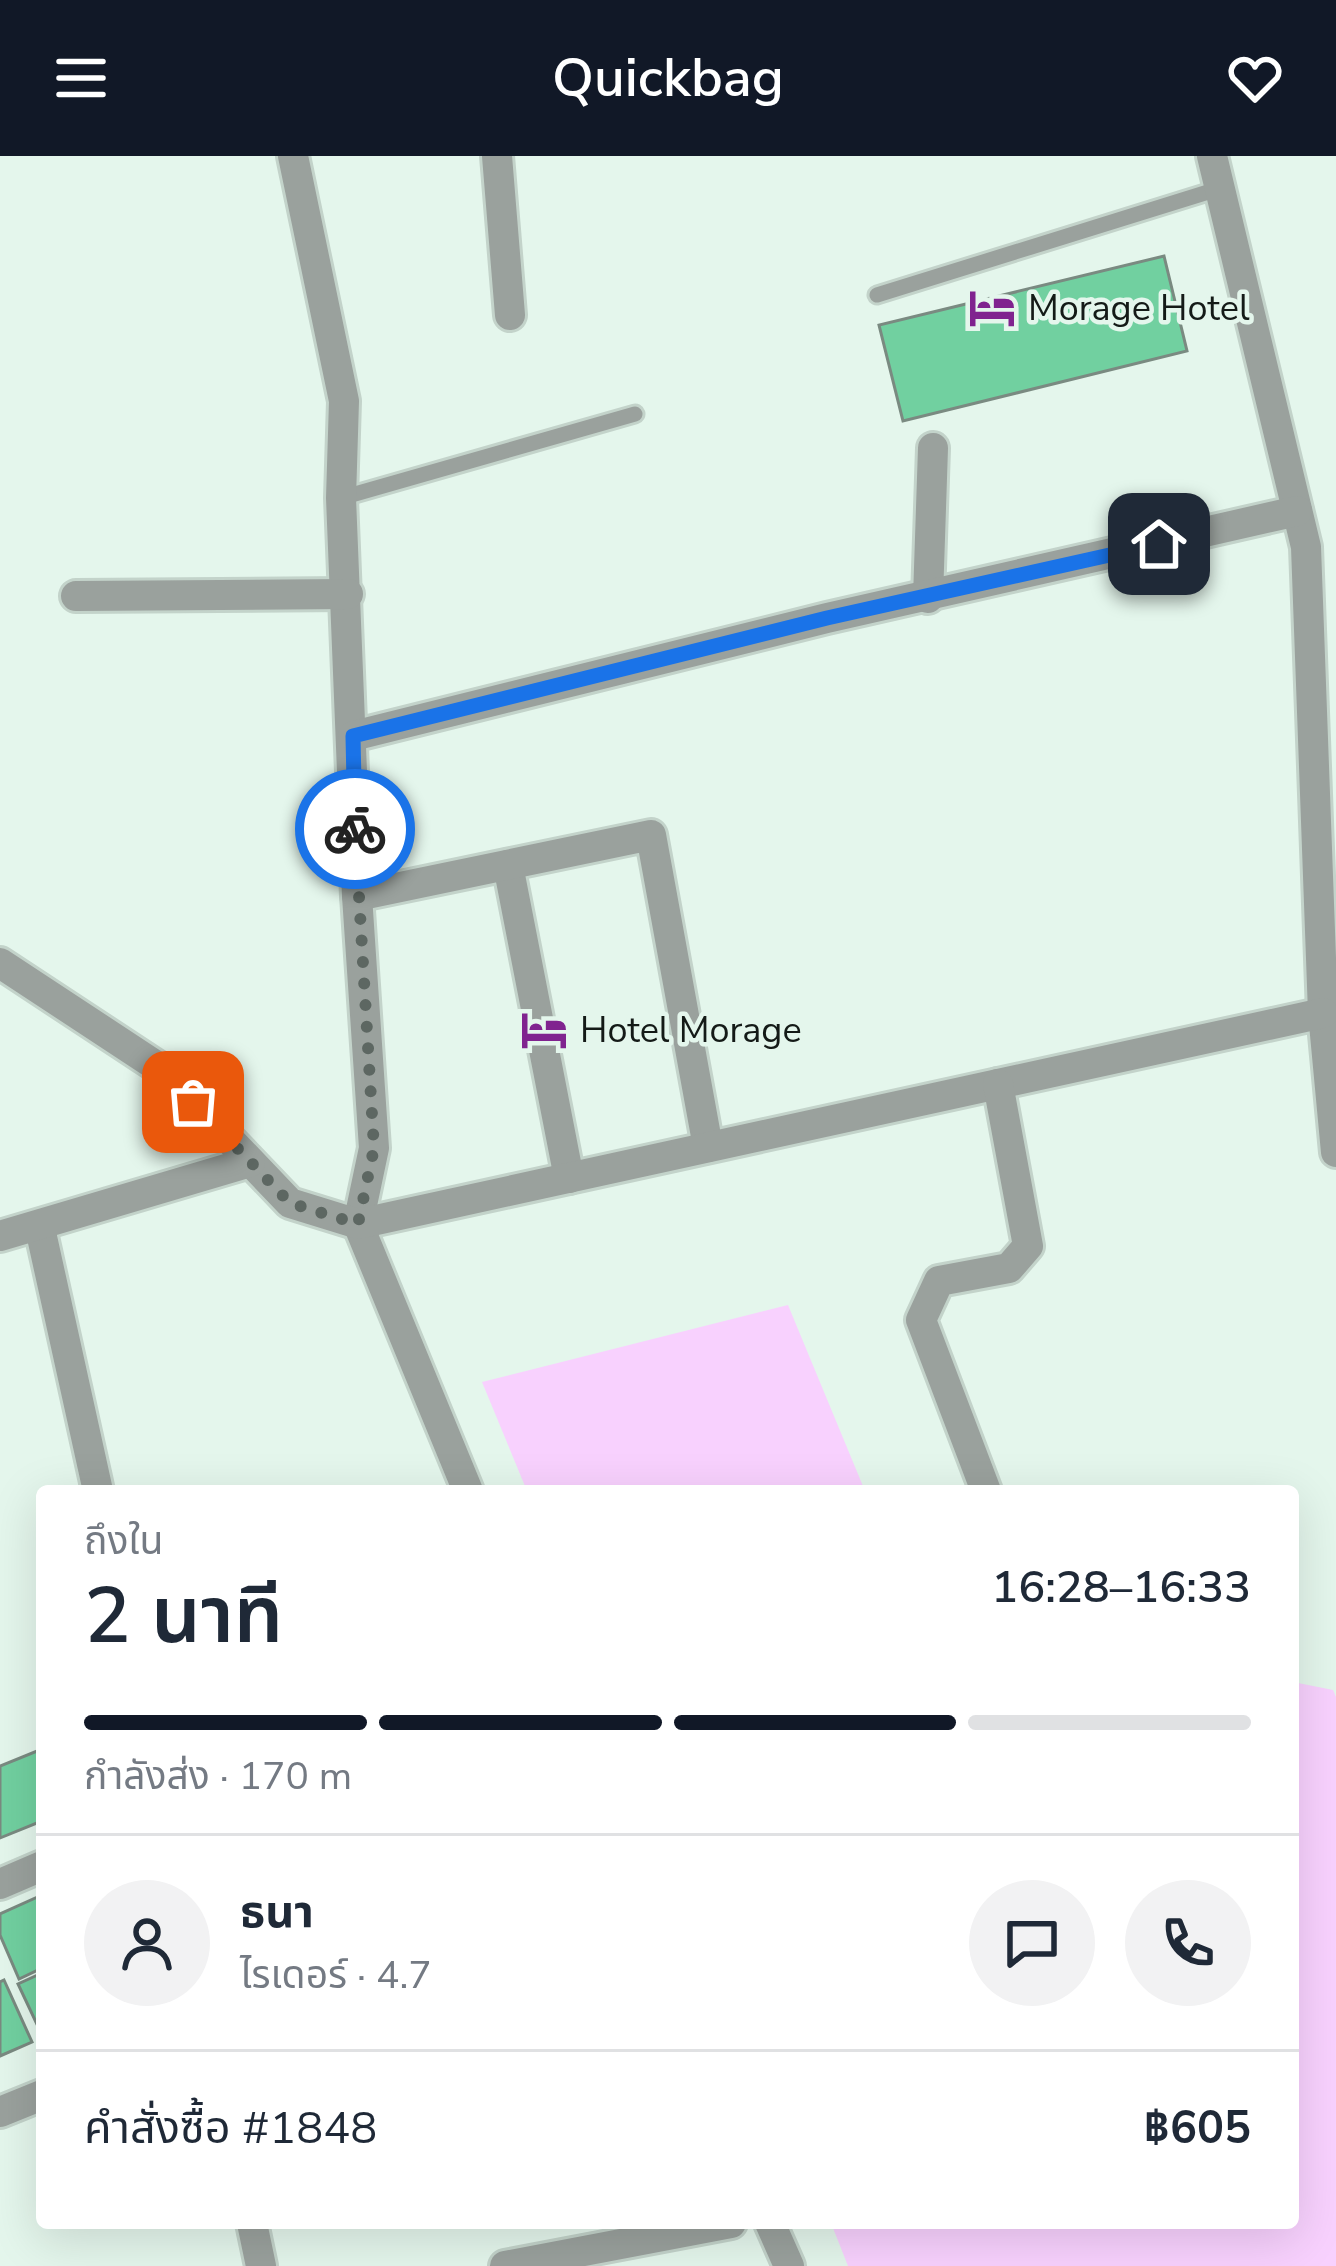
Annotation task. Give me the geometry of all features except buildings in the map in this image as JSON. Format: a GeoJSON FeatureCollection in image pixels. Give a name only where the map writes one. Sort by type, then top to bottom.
{"type":"FeatureCollection","features":[{"type":"Feature","properties":{"kind":"street"},"geometry":{"type":"LineString","coordinates":[[293,156],[344,401],[341,499],[356,896],[374,1148],[358,1224],[466,1485]]}},
{"type":"Feature","properties":{"kind":"street"},"geometry":{"type":"LineString","coordinates":[[497,156],[510,315]]}},
{"type":"Feature","properties":{"kind":"street"},"geometry":{"type":"LineString","coordinates":[[1212,156],[1306,547],[1323,663],[1323,1013],[1336,1152]]}},
{"type":"Feature","properties":{"kind":"street"},"geometry":{"type":"LineString","coordinates":[[928,598],[933,448]]}},
{"type":"Feature","properties":{"kind":"street"},"geometry":{"type":"LineString","coordinates":[[353,736],[1297,511]]}},
{"type":"Feature","properties":{"kind":"street"},"geometry":{"type":"LineString","coordinates":[[76,596],[348,594]]}},
{"type":"Feature","properties":{"kind":"street"},"geometry":{"type":"LineString","coordinates":[[356,896],[651,835],[708,1148]]}},
{"type":"Feature","properties":{"kind":"street"},"geometry":{"type":"LineString","coordinates":[[508,865],[569,1178]]}},
{"type":"Feature","properties":{"kind":"street"},"geometry":{"type":"LineString","coordinates":[[0,963],[164,1071],[290,1203],[358,1224],[1323,1013]]}},
{"type":"Feature","properties":{"kind":"street"},"geometry":{"type":"LineString","coordinates":[[984,1485],[921,1320],[939,1281],[1009,1268],[1028,1246],[998,1084]]}},
{"type":"Feature","properties":{"kind":"street"},"geometry":{"type":"LineString","coordinates":[[0,1236],[40,1228],[250,1162]]}},
{"type":"Feature","properties":{"kind":"street"},"geometry":{"type":"LineString","coordinates":[[40,1228],[97,1485]]}},
{"type":"Feature","properties":{"kind":"street"},"geometry":{"type":"LineString","coordinates":[[0,1884],[36,1869]]}},
{"type":"Feature","properties":{"kind":"street"},"geometry":{"type":"LineString","coordinates":[[0,2112],[36,2098]]}},
{"type":"Feature","properties":{"kind":"street"},"geometry":{"type":"LineString","coordinates":[[254,2229],[262,2266]]}},
{"type":"Feature","properties":{"kind":"street"},"geometry":{"type":"LineString","coordinates":[[505,2266],[699,2229]]}},
{"type":"Feature","properties":{"kind":"street"},"geometry":{"type":"LineString","coordinates":[[773,2229],[789,2266]]}},
{"type":"Feature","properties":{"kind":"lane"},"geometry":{"type":"LineString","coordinates":[[877,295],[1221,188]]}},
{"type":"Feature","properties":{"kind":"lane"},"geometry":{"type":"LineString","coordinates":[[341,499],[635,415]]}},
{"type":"Feature","properties":{"kind":"shaded area"},"geometry":{"type":"Polygon","coordinates":[[[788,1305],[863,1485],[525,1485],[482,1382],[788,1305]]]}},
{"type":"Feature","properties":{"kind":"shaded area"},"geometry":{"type":"Polygon","coordinates":[[[1299,1683],[1333,1690],[1336,2266],[848,2266],[833,2229],[1299,2229],[1299,1683]]]}},
{"type":"Feature","properties":{"kind":"way so far"},"geometry":{"type":"LineString","coordinates":[[193,1102],[290,1203],[358,1224],[374,1148],[355,829]]}},
{"type":"Feature","properties":{"kind":"place","name":"Morage Hotel"},"geometry":{"type":"Point","coordinates":[992,308]}},
{"type":"Feature","properties":{"kind":"place","name":"Hotel Morage"},"geometry":{"type":"Point","coordinates":[544,1030]}},
{"type":"Feature","properties":{"kind":"route"},"geometry":{"type":"LineString","coordinates":[[355,829],[353,736],[827,618],[1159,544]]}}]}
